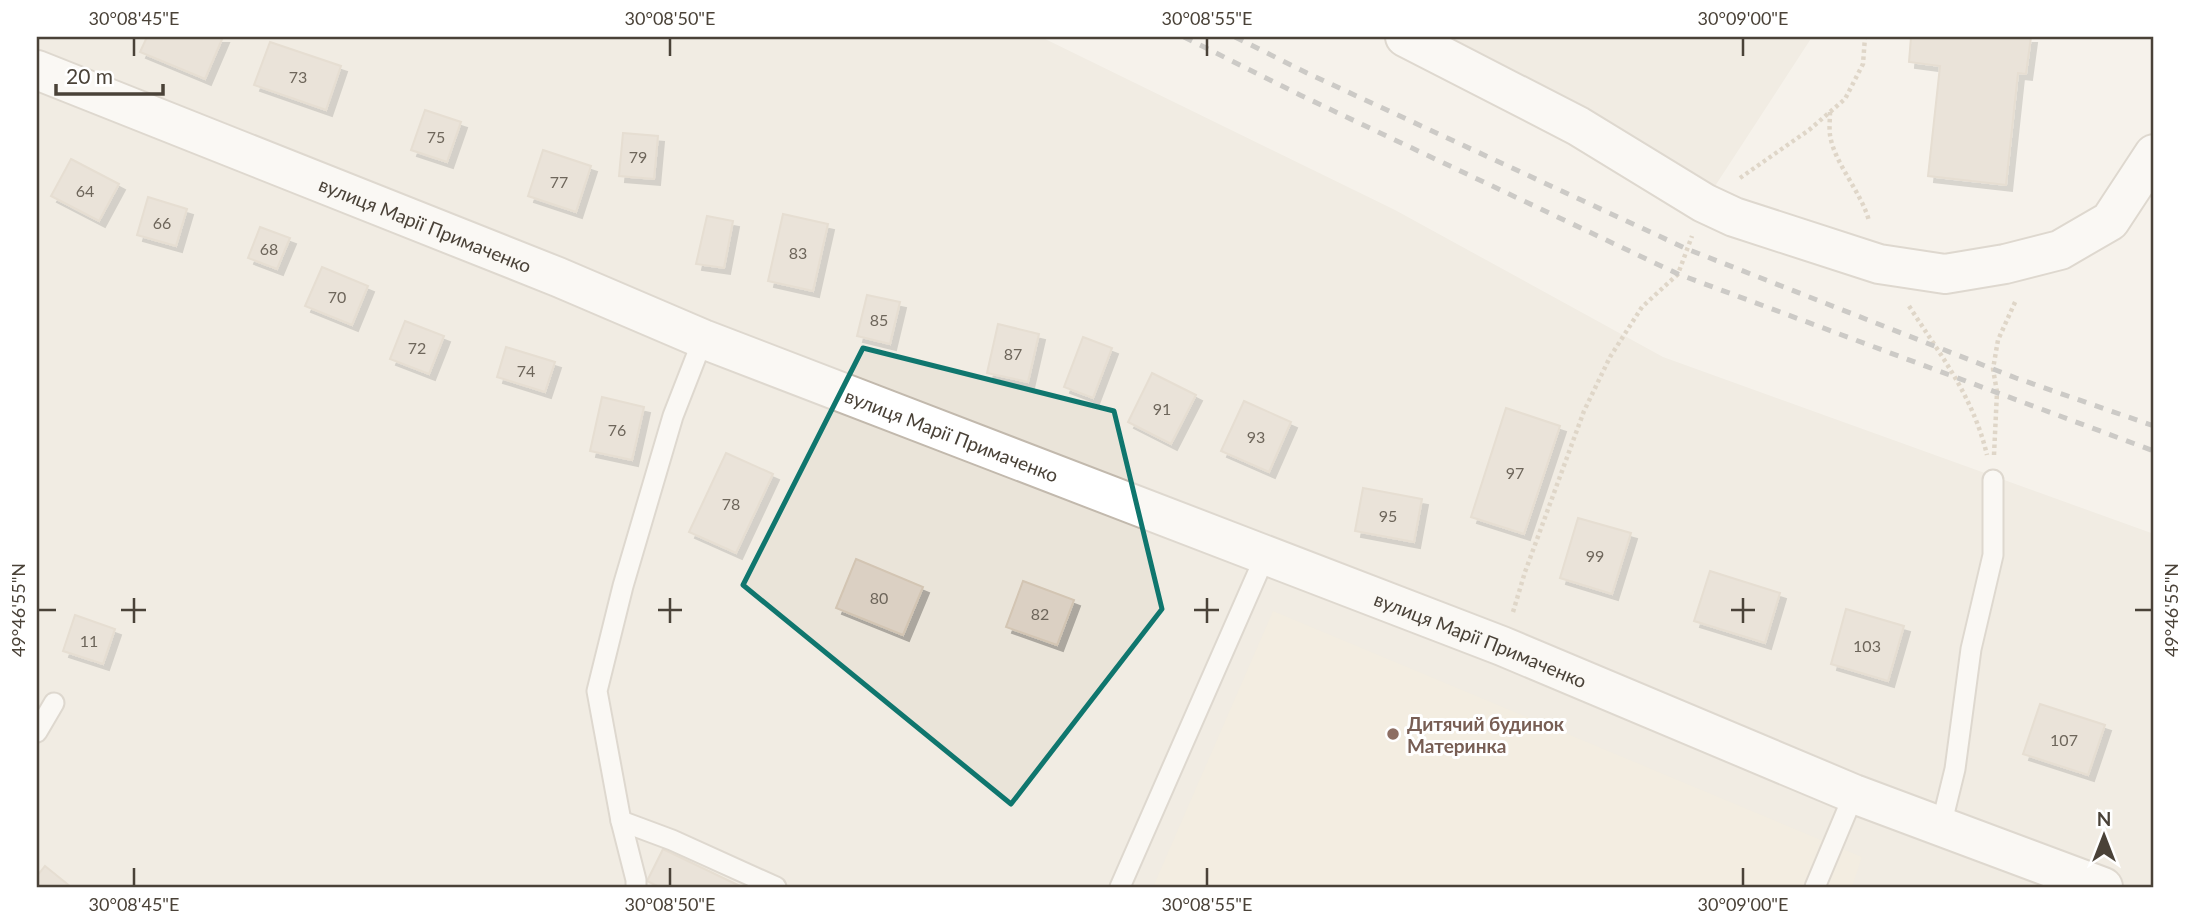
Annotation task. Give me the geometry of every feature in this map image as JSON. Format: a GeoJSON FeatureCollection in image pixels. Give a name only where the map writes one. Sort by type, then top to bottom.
{"type":"FeatureCollection","features":[{"type":"Feature","properties":{"kind":"street"},"geometry":{"type":"LineString","coordinates":[[1405,37],[1450,49],[1704,203],[1734,217],[1879,264],[1945,274],[2005,264],[2060,250],[2110,221],[2154,154]]}},
{"type":"Feature","properties":{"kind":"street","name":"вулиця Марії Примаченко"},"geometry":{"type":"LineString","coordinates":[[37,70],[558,277],[703,339],[1502,646],[1854,794],[2103,887]]}},
{"type":"Feature","properties":{"kind":"lane"},"geometry":{"type":"LineString","coordinates":[[636,887],[597,691],[623,586],[669,429],[703,339]]}},
{"type":"Feature","properties":{"kind":"lane"},"geometry":{"type":"LineString","coordinates":[[1941,826],[1955,769],[1971,649],[1993,555],[1993,480]]}},
{"type":"Feature","properties":{"kind":"lane"},"geometry":{"type":"LineString","coordinates":[[1120,887],[1266,554]]}},
{"type":"Feature","properties":{"kind":"lane"},"geometry":{"type":"LineString","coordinates":[[37,732],[54,702]]}},
{"type":"Feature","properties":{"kind":"lane"},"geometry":{"type":"LineString","coordinates":[[1815,887],[1854,794]]}},
{"type":"Feature","properties":{"kind":"lane"},"geometry":{"type":"LineString","coordinates":[[621,821],[672,840],[776,887]]}},
{"type":"Feature","properties":{"kind":"path"},"geometry":{"type":"LineString","coordinates":[[1502,646],[1525,572],[1584,411],[1610,357],[1642,307],[1678,274],[1704,203],[1809,130],[1844,99],[1863,64],[1865,37]]}},
{"type":"Feature","properties":{"kind":"path"},"geometry":{"type":"LineString","coordinates":[[1993,480],[1997,392],[1993,369],[1997,340],[2018,294]]}},
{"type":"Feature","properties":{"kind":"highlighted area"},"geometry":{"type":"Polygon","coordinates":[[[863,348],[1114,411],[1162,609],[1011,804],[743,585],[863,348]]]}},
{"type":"Feature","properties":{"kind":"shaded area"},"geometry":{"type":"Polygon","coordinates":[[[37,37],[1041,37],[1395,210],[1663,357],[2154,534],[2154,887],[37,887],[37,37]]]}},
{"type":"Feature","properties":{"kind":"shaded area"},"geometry":{"type":"Polygon","coordinates":[[[1409,37],[1812,37],[1704,203],[1409,37]]]}},
{"type":"Feature","properties":{"kind":"shaded area","name":"Дитячий будинок Материнка"},"geometry":{"type":"Polygon","coordinates":[[[1273,611],[1862,857],[1852,887],[1153,887],[1273,611]]]}},
{"type":"Feature","properties":{"kind":"building"},"geometry":{"type":"Polygon","coordinates":[[[147,37],[223,37],[205,79],[140,52],[147,37]]]}},
{"type":"Feature","properties":{"kind":"building"},"geometry":{"type":"Polygon","coordinates":[[[1911,37],[2031,37],[2026,74],[2018,73],[2006,185],[1928,176],[1940,66],[1909,62],[1911,37]]]}},
{"type":"Feature","properties":{"kind":"building"},"geometry":{"type":"Polygon","coordinates":[[[270,42],[341,66],[326,110],[254,85],[270,42]]]}},
{"type":"Feature","properties":{"kind":"building"},"geometry":{"type":"Polygon","coordinates":[[[425,110],[461,122],[447,162],[411,150],[425,110]]]}},
{"type":"Feature","properties":{"kind":"building"},"geometry":{"type":"Polygon","coordinates":[[[623,133],[658,136],[654,179],[619,176],[623,133]]]}},
{"type":"Feature","properties":{"kind":"building"},"geometry":{"type":"Polygon","coordinates":[[[543,150],[591,166],[576,212],[528,196],[543,150]]]}},
{"type":"Feature","properties":{"kind":"building"},"geometry":{"type":"Polygon","coordinates":[[[71,159],[119,184],[99,221],[51,196],[71,159]]]}},
{"type":"Feature","properties":{"kind":"building"},"geometry":{"type":"Polygon","coordinates":[[[148,197],[187,209],[176,246],[137,235],[148,197]]]}},
{"type":"Feature","properties":{"kind":"building"},"geometry":{"type":"Polygon","coordinates":[[[783,214],[828,224],[813,291],[768,281],[783,214]]]}},
{"type":"Feature","properties":{"kind":"building"},"geometry":{"type":"Polygon","coordinates":[[[707,216],[733,221],[724,268],[696,264],[707,216]]]}},
{"type":"Feature","properties":{"kind":"building"},"geometry":{"type":"Polygon","coordinates":[[[260,227],[290,238],[277,269],[248,258],[260,227]]]}},
{"type":"Feature","properties":{"kind":"building"},"geometry":{"type":"Polygon","coordinates":[[[322,267],[368,286],[352,325],[305,306],[322,267]]]}},
{"type":"Feature","properties":{"kind":"building"},"geometry":{"type":"Polygon","coordinates":[[[867,295],[900,302],[890,344],[857,336],[867,295]]]}},
{"type":"Feature","properties":{"kind":"building"},"geometry":{"type":"Polygon","coordinates":[[[405,321],[444,336],[429,374],[390,359],[405,321]]]}},
{"type":"Feature","properties":{"kind":"building"},"geometry":{"type":"Polygon","coordinates":[[[998,324],[1039,334],[1028,382],[987,373],[998,324]]]}},
{"type":"Feature","properties":{"kind":"building"},"geometry":{"type":"Polygon","coordinates":[[[1083,337],[1112,348],[1093,398],[1064,387],[1083,337]]]}},
{"type":"Feature","properties":{"kind":"building"},"geometry":{"type":"Polygon","coordinates":[[[506,347],[555,362],[545,392],[497,377],[506,347]]]}},
{"type":"Feature","properties":{"kind":"building"},"geometry":{"type":"Polygon","coordinates":[[[1152,373],[1196,395],[1171,444],[1128,422],[1152,373]]]}},
{"type":"Feature","properties":{"kind":"building"},"geometry":{"type":"Polygon","coordinates":[[[602,397],[644,407],[632,460],[590,451],[602,397]]]}},
{"type":"Feature","properties":{"kind":"building"},"geometry":{"type":"Polygon","coordinates":[[[1244,401],[1291,422],[1269,472],[1221,451],[1244,401]]]}},
{"type":"Feature","properties":{"kind":"building"},"geometry":{"type":"Polygon","coordinates":[[[1506,408],[1560,426],[1524,534],[1471,517],[1506,408]]]}},
{"type":"Feature","properties":{"kind":"building"},"geometry":{"type":"Polygon","coordinates":[[[726,453],[773,474],[736,553],[689,532],[726,453]]]}},
{"type":"Feature","properties":{"kind":"building"},"geometry":{"type":"Polygon","coordinates":[[[1363,488],[1422,499],[1414,542],[1355,531],[1363,488]]]}},
{"type":"Feature","properties":{"kind":"building"},"geometry":{"type":"Polygon","coordinates":[[[1578,518],[1631,533],[1612,594],[1560,578],[1578,518]]]}},
{"type":"Feature","properties":{"kind":"building"},"geometry":{"type":"Polygon","coordinates":[[[856,559],[923,587],[903,635],[836,608],[856,559]]]}},
{"type":"Feature","properties":{"kind":"building"},"geometry":{"type":"Polygon","coordinates":[[[1710,571],[1780,593],[1765,643],[1694,621],[1710,571]]]}},
{"type":"Feature","properties":{"kind":"building"},"geometry":{"type":"Polygon","coordinates":[[[1023,581],[1074,600],[1057,645],[1006,627],[1023,581]]]}},
{"type":"Feature","properties":{"kind":"building"},"geometry":{"type":"Polygon","coordinates":[[[1846,609],[1904,626],[1888,681],[1831,664],[1846,609]]]}},
{"type":"Feature","properties":{"kind":"building"},"geometry":{"type":"Polygon","coordinates":[[[75,615],[115,629],[103,664],[63,651],[75,615]]]}},
{"type":"Feature","properties":{"kind":"building"},"geometry":{"type":"Polygon","coordinates":[[[2040,704],[2105,725],[2088,775],[2023,754],[2040,704]]]}},
{"type":"Feature","properties":{"kind":"building"},"geometry":{"type":"Polygon","coordinates":[[[663,849],[742,887],[659,887],[647,881],[663,849]]]}},
{"type":"Feature","properties":{"kind":"building"},"geometry":{"type":"Polygon","coordinates":[[[45,866],[71,887],[37,887],[37,876],[45,866]]]}},
{"type":"Feature","properties":{"kind":"railway"},"geometry":{"type":"LineString","coordinates":[[1184,37],[1300,95],[1678,274],[2154,451]]}},
{"type":"Feature","properties":{"kind":"railway"},"geometry":{"type":"LineString","coordinates":[[1235,37],[1687,249],[2016,378],[2154,426]]}},
{"type":"Feature","properties":{"kind":"place","name":"Дитячий будинок Материнка"},"geometry":{"type":"Point","coordinates":[1393,734]}}]}
